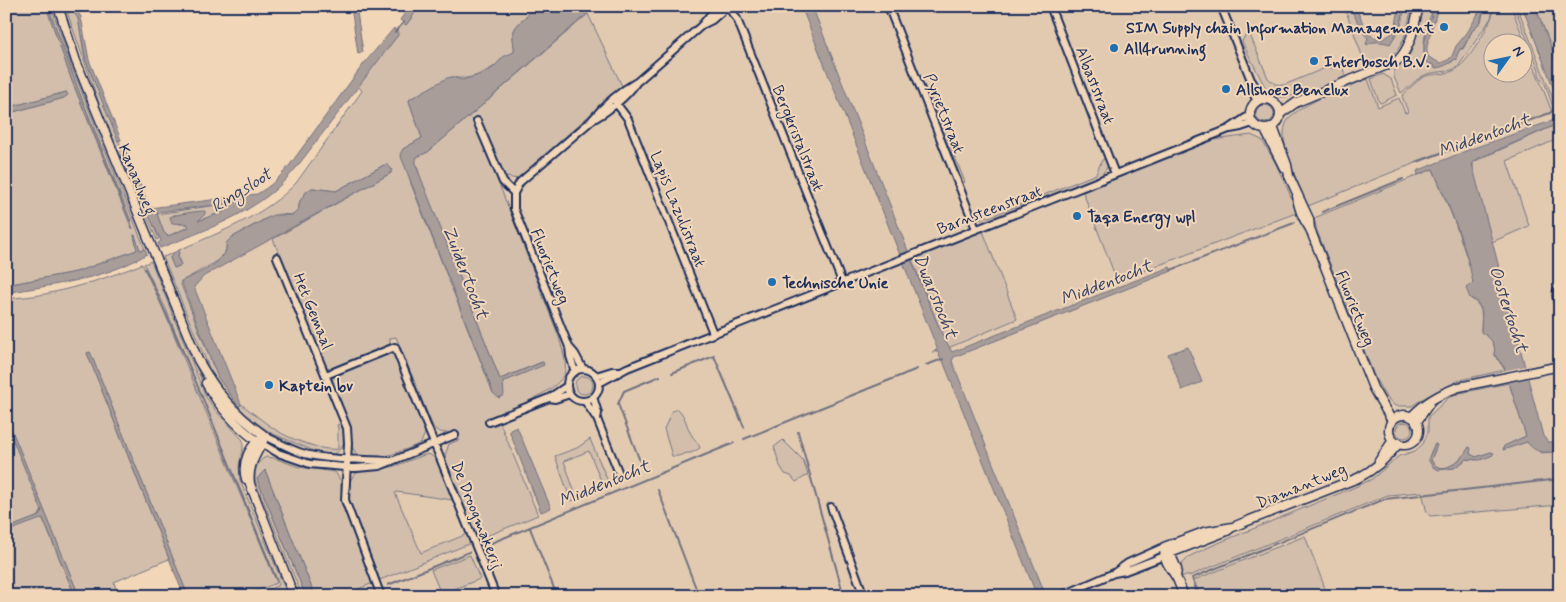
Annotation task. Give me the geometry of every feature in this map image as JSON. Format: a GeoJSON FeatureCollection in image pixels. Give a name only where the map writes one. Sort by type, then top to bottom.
{"type":"FeatureCollection","features":[{"type":"Feature","properties":{"kind":"street","name":"Kanaalweg"},"geometry":{"type":"LineString","coordinates":[[58,6],[76,61],[203,376],[216,401],[235,423],[260,443]]}},
{"type":"Feature","properties":{"kind":"street"},"geometry":{"type":"LineString","coordinates":[[514,194],[520,182],[591,120],[598,111],[614,101],[701,26],[720,6]]}},
{"type":"Feature","properties":{"kind":"street"},"geometry":{"type":"LineString","coordinates":[[701,26],[712,20],[728,6]]}},
{"type":"Feature","properties":{"kind":"street","name":"Bergkristalstraat"},"geometry":{"type":"LineString","coordinates":[[728,6],[737,19],[842,282]]}},
{"type":"Feature","properties":{"kind":"street","name":"Pyrietstraat"},"geometry":{"type":"LineString","coordinates":[[888,6],[976,229]]}},
{"type":"Feature","properties":{"kind":"street","name":"Albaststraat"},"geometry":{"type":"LineString","coordinates":[[1050,6],[1116,174]]}},
{"type":"Feature","properties":{"kind":"street"},"geometry":{"type":"LineString","coordinates":[[1221,6],[1260,100]]}},
{"type":"Feature","properties":{"kind":"street"},"geometry":{"type":"LineString","coordinates":[[1278,106],[1297,102],[1397,61],[1407,48],[1419,6]]}},
{"type":"Feature","properties":{"kind":"street"},"geometry":{"type":"LineString","coordinates":[[1260,100],[1271,100],[1278,106],[1280,114],[1278,123],[1270,128],[1257,127],[1251,119],[1252,106],[1260,100]]}},
{"type":"Feature","properties":{"kind":"street","name":"Lapis Lazulistraat"},"geometry":{"type":"LineString","coordinates":[[614,101],[628,119],[713,333]]}},
{"type":"Feature","properties":{"kind":"street"},"geometry":{"type":"LineString","coordinates":[[1280,114],[1297,102]]}},
{"type":"Feature","properties":{"kind":"street","name":"Barnsteenstraat"},"geometry":{"type":"LineString","coordinates":[[599,384],[619,371],[1251,119]]}},
{"type":"Feature","properties":{"kind":"street","name":"Fluorietweg"},"geometry":{"type":"LineString","coordinates":[[477,121],[503,182],[514,194],[514,209],[569,348],[575,372]]}},
{"type":"Feature","properties":{"kind":"street","name":"Fluorietweg"},"geometry":{"type":"LineString","coordinates":[[1270,128],[1288,165],[1289,176],[1297,196],[1306,211],[1310,228],[1369,378],[1378,397],[1395,419]]}},
{"type":"Feature","properties":{"kind":"street","name":"Het Gemaal"},"geometry":{"type":"LineString","coordinates":[[277,257],[347,428],[347,468]]}},
{"type":"Feature","properties":{"kind":"street"},"geometry":{"type":"LineString","coordinates":[[1560,286],[1556,290],[1560,311]]}},
{"type":"Feature","properties":{"kind":"street","name":"Het Gemaal"},"geometry":{"type":"LineString","coordinates":[[326,375],[396,347],[434,444]]}},
{"type":"Feature","properties":{"kind":"street","name":"Fluorietweg"},"geometry":{"type":"LineString","coordinates":[[569,348],[575,354],[583,369]]}},
{"type":"Feature","properties":{"kind":"street","name":"Kanaalweg"},"geometry":{"type":"LineString","coordinates":[[198,360],[225,402],[265,436]]}},
{"type":"Feature","properties":{"kind":"street"},"geometry":{"type":"LineString","coordinates":[[1414,420],[1422,406],[1459,387],[1560,366]]}},
{"type":"Feature","properties":{"kind":"street"},"geometry":{"type":"LineString","coordinates":[[583,369],[596,376],[599,384],[598,391],[586,401],[578,400],[570,394],[568,386],[570,376],[583,369]]}},
{"type":"Feature","properties":{"kind":"street","name":"Barnsteenstraat"},"geometry":{"type":"LineString","coordinates":[[596,376],[619,371]]}},
{"type":"Feature","properties":{"kind":"street"},"geometry":{"type":"LineString","coordinates":[[489,422],[549,398],[568,386]]}},
{"type":"Feature","properties":{"kind":"street"},"geometry":{"type":"LineString","coordinates":[[549,398],[555,399],[570,394]]}},
{"type":"Feature","properties":{"kind":"street"},"geometry":{"type":"LineString","coordinates":[[593,397],[598,413],[597,419]]}},
{"type":"Feature","properties":{"kind":"street"},"geometry":{"type":"LineString","coordinates":[[586,401],[597,419],[618,471]]}},
{"type":"Feature","properties":{"kind":"street"},"geometry":{"type":"LineString","coordinates":[[1403,415],[1414,420],[1418,431],[1415,439],[1407,444],[1396,442],[1389,431],[1395,419],[1403,415]]}},
{"type":"Feature","properties":{"kind":"street"},"geometry":{"type":"LineString","coordinates":[[260,443],[290,458],[305,462],[347,468],[372,467],[455,435]]}},
{"type":"Feature","properties":{"kind":"street"},"geometry":{"type":"LineString","coordinates":[[294,596],[252,492],[249,476],[250,468],[260,443],[265,436],[303,453],[347,460],[391,461]]}},
{"type":"Feature","properties":{"kind":"street","name":"Diamantweg"},"geometry":{"type":"LineString","coordinates":[[1061,596],[1114,573],[1128,563],[1166,552],[1204,532],[1233,526],[1358,478],[1368,473],[1378,464],[1396,442]]}},
{"type":"Feature","properties":{"kind":"street","name":"De Droogmakerij"},"geometry":{"type":"LineString","coordinates":[[434,444],[496,596]]}},
{"type":"Feature","properties":{"kind":"street"},"geometry":{"type":"LineString","coordinates":[[347,468],[344,492],[346,505],[382,596]]}},
{"type":"Feature","properties":{"kind":"street"},"geometry":{"type":"LineString","coordinates":[[830,507],[864,596]]}},
{"type":"Feature","properties":{"kind":"street"},"geometry":{"type":"LineString","coordinates":[[1166,552],[1177,569],[1176,577],[1184,596]]}},
{"type":"Feature","properties":{"kind":"shaded area"},"geometry":{"type":"Polygon","coordinates":[[[6,6],[46,6],[72,81],[132,229],[130,218],[78,89],[48,6],[51,6],[71,65],[145,249],[140,250],[134,235],[137,250],[76,272],[6,285],[6,114],[64,98],[67,92],[6,108],[6,6]]]}},
{"type":"Feature","properties":{"kind":"shaded area"},"geometry":{"type":"Polygon","coordinates":[[[65,6],[69,6],[78,18],[85,59],[159,239],[157,240],[103,115],[65,6]]]}},
{"type":"Feature","properties":{"kind":"shaded area"},"geometry":{"type":"Polygon","coordinates":[[[420,6],[533,6],[533,9],[515,28],[513,35],[514,52],[485,72],[470,77],[452,77],[410,99],[409,101],[422,138],[403,149],[411,184],[493,393],[503,385],[503,382],[542,362],[500,379],[420,177],[415,159],[428,152],[588,14],[622,86],[518,179],[506,177],[501,172],[480,118],[474,120],[559,337],[565,358],[565,371],[562,378],[554,386],[533,399],[489,418],[492,426],[500,423],[538,515],[477,540],[446,461],[445,455],[449,444],[459,440],[455,431],[443,433],[433,427],[396,337],[390,338],[390,344],[388,345],[331,368],[326,367],[273,239],[391,173],[384,165],[336,191],[313,188],[307,191],[300,201],[298,210],[293,215],[279,214],[265,219],[231,238],[226,245],[226,250],[216,262],[180,282],[212,364],[240,406],[241,404],[281,433],[317,447],[338,449],[337,425],[342,423],[344,432],[343,445],[334,454],[319,453],[271,433],[250,418],[227,396],[209,368],[163,257],[173,253],[170,258],[175,268],[181,265],[178,258],[179,250],[226,230],[256,214],[284,195],[296,183],[362,91],[358,86],[398,35],[396,30],[403,23],[406,25],[420,6]]]}},
{"type":"Feature","properties":{"kind":"shaded area"},"geometry":{"type":"Polygon","coordinates":[[[586,6],[1560,6],[1560,596],[318,596],[265,470],[194,287],[204,276],[586,6]]]}},
{"type":"Feature","properties":{"kind":"shaded area"},"geometry":{"type":"Polygon","coordinates":[[[1344,6],[1350,6],[1349,8],[1368,41],[1386,42],[1400,28],[1405,6],[1412,6],[1404,38],[1389,58],[1367,69],[1344,6]]]}},
{"type":"Feature","properties":{"kind":"shaded area"},"geometry":{"type":"Polygon","coordinates":[[[1424,6],[1433,6],[1425,36],[1426,62],[1439,67],[1452,62],[1460,49],[1463,49],[1472,31],[1481,22],[1485,6],[1494,6],[1491,18],[1458,67],[1449,71],[1423,76],[1401,93],[1394,77],[1394,71],[1406,61],[1411,52],[1424,6]]]}},
{"type":"Feature","properties":{"kind":"shaded area"},"geometry":{"type":"Polygon","coordinates":[[[1495,6],[1511,6],[1521,32],[1484,32],[1490,22],[1495,6]]]}},
{"type":"Feature","properties":{"kind":"shaded area"},"geometry":{"type":"Polygon","coordinates":[[[1514,6],[1517,6],[1527,32],[1524,32],[1514,6]]]}},
{"type":"Feature","properties":{"kind":"shaded area"},"geometry":{"type":"Polygon","coordinates":[[[1535,6],[1560,6],[1560,69],[1535,6]]]}},
{"type":"Feature","properties":{"kind":"shaded area"},"geometry":{"type":"Polygon","coordinates":[[[1484,32],[1484,82],[1534,82],[1534,65],[1552,112],[1308,206],[1293,170],[1284,141],[1284,131],[1290,117],[1317,100],[1368,79],[1378,107],[1399,98],[1405,113],[1408,112],[1402,96],[1422,78],[1450,72],[1459,67],[1484,32]]]}},
{"type":"Feature","properties":{"kind":"shaded area"},"geometry":{"type":"Polygon","coordinates":[[[1250,35],[1268,78],[1275,84],[1284,85],[1330,66],[1332,69],[1342,65],[1345,75],[1335,82],[1305,92],[1287,97],[1276,96],[1267,91],[1242,42],[1244,37],[1250,35]]]}},
{"type":"Feature","properties":{"kind":"shaded area"},"geometry":{"type":"Polygon","coordinates":[[[1534,50],[1557,109],[1554,110],[1534,57],[1534,50]]]}},
{"type":"Feature","properties":{"kind":"shaded area"},"geometry":{"type":"Polygon","coordinates":[[[1383,74],[1391,79],[1397,95],[1381,103],[1371,79],[1383,74]]]}},
{"type":"Feature","properties":{"kind":"shaded area"},"geometry":{"type":"Polygon","coordinates":[[[931,98],[965,182],[963,183],[929,100],[931,98]]]}},
{"type":"Feature","properties":{"kind":"shaded area"},"geometry":{"type":"Polygon","coordinates":[[[1265,105],[1271,108],[1274,114],[1271,120],[1265,123],[1259,120],[1256,114],[1259,108],[1265,105]]]}},
{"type":"Feature","properties":{"kind":"shaded area"},"geometry":{"type":"Polygon","coordinates":[[[1560,123],[1560,138],[1507,161],[1529,226],[1492,242],[1473,171],[1473,162],[1560,123]]]}},
{"type":"Feature","properties":{"kind":"shaded area"},"geometry":{"type":"Polygon","coordinates":[[[1251,135],[1262,140],[1275,162],[1289,192],[1296,213],[1117,281],[1083,192],[1213,140],[1251,135]]]}},
{"type":"Feature","properties":{"kind":"shaded area"},"geometry":{"type":"Polygon","coordinates":[[[1106,158],[1108,166],[1101,176],[991,219],[979,218],[973,211],[989,217],[1096,174],[1102,160],[1106,158]]]}},
{"type":"Feature","properties":{"kind":"shaded area"},"geometry":{"type":"Polygon","coordinates":[[[1433,169],[1455,223],[1472,273],[1473,283],[1470,298],[1480,308],[1481,332],[1492,341],[1495,350],[1494,354],[1505,370],[1460,380],[1412,406],[1395,406],[1385,396],[1375,378],[1317,231],[1314,218],[1433,169]]]}},
{"type":"Feature","properties":{"kind":"shaded area"},"geometry":{"type":"Polygon","coordinates":[[[228,204],[230,207],[225,211],[198,221],[205,214],[173,215],[179,224],[188,224],[189,227],[168,236],[164,233],[157,214],[228,204]]]}},
{"type":"Feature","properties":{"kind":"shaded area"},"geometry":{"type":"Polygon","coordinates":[[[983,231],[1017,319],[948,348],[912,260],[983,231]]]}},
{"type":"Feature","properties":{"kind":"shaded area"},"geometry":{"type":"Polygon","coordinates":[[[151,261],[206,397],[216,411],[243,440],[243,450],[239,465],[240,480],[288,596],[251,596],[279,585],[166,309],[144,264],[151,261]]]}},
{"type":"Feature","properties":{"kind":"shaded area"},"geometry":{"type":"Polygon","coordinates":[[[161,261],[167,271],[207,369],[195,345],[161,261]]]}},
{"type":"Feature","properties":{"kind":"shaded area"},"geometry":{"type":"Polygon","coordinates":[[[142,264],[157,294],[277,583],[243,596],[188,596],[90,352],[87,353],[169,559],[114,582],[118,596],[79,596],[6,416],[6,299],[40,295],[70,288],[142,264]]]}},
{"type":"Feature","properties":{"kind":"shaded area"},"geometry":{"type":"Polygon","coordinates":[[[153,264],[155,264],[204,383],[238,428],[236,430],[209,398],[153,264]]]}},
{"type":"Feature","properties":{"kind":"shaded area"},"geometry":{"type":"Polygon","coordinates":[[[392,353],[397,358],[425,433],[421,443],[387,456],[368,458],[360,456],[353,449],[350,425],[332,380],[336,374],[392,353]]]}},
{"type":"Feature","properties":{"kind":"shaded area"},"geometry":{"type":"Polygon","coordinates":[[[207,369],[221,390],[216,385],[207,369]]]}},
{"type":"Feature","properties":{"kind":"shaded area"},"geometry":{"type":"Polygon","coordinates":[[[584,376],[590,379],[593,385],[590,391],[584,394],[578,391],[575,385],[578,379],[584,376]]]}},
{"type":"Feature","properties":{"kind":"shaded area"},"geometry":{"type":"Polygon","coordinates":[[[1509,383],[1526,436],[1509,444],[1527,442],[1542,453],[1560,451],[1560,505],[1430,516],[1427,513],[1422,492],[1388,495],[1189,576],[1180,576],[1178,568],[1190,556],[1355,487],[1372,479],[1399,456],[1415,451],[1423,444],[1428,432],[1428,417],[1448,398],[1460,393],[1509,383]],[[1435,444],[1430,456],[1430,462],[1434,468],[1441,468],[1431,460],[1437,445],[1435,444]],[[1469,447],[1462,457],[1441,468],[1454,468],[1467,459],[1476,460],[1493,455],[1491,452],[1476,457],[1470,454],[1469,447]]]}},
{"type":"Feature","properties":{"kind":"shaded area"},"geometry":{"type":"Polygon","coordinates":[[[221,392],[246,419],[230,403],[221,392]]]}},
{"type":"Feature","properties":{"kind":"shaded area"},"geometry":{"type":"Polygon","coordinates":[[[678,409],[700,448],[691,453],[672,456],[664,429],[672,411],[678,409]]]}},
{"type":"Feature","properties":{"kind":"shaded area"},"geometry":{"type":"Polygon","coordinates":[[[1401,422],[1407,422],[1412,427],[1410,436],[1401,438],[1396,433],[1396,427],[1401,422]]]}},
{"type":"Feature","properties":{"kind":"shaded area"},"geometry":{"type":"Polygon","coordinates":[[[6,423],[42,510],[39,516],[6,529],[6,423]]]}},
{"type":"Feature","properties":{"kind":"shaded area"},"geometry":{"type":"Polygon","coordinates":[[[590,439],[610,486],[604,488],[589,451],[564,461],[577,499],[571,501],[555,456],[577,448],[590,439]]]}},
{"type":"Feature","properties":{"kind":"shaded area"},"geometry":{"type":"Polygon","coordinates":[[[783,440],[803,460],[808,475],[796,482],[791,476],[785,474],[780,466],[774,447],[783,440]]]}},
{"type":"Feature","properties":{"kind":"shaded area"},"geometry":{"type":"Polygon","coordinates":[[[429,454],[442,468],[453,500],[395,493],[421,553],[467,534],[471,543],[380,580],[349,500],[350,481],[359,472],[392,467],[429,454]]]}},
{"type":"Feature","properties":{"kind":"shaded area"},"geometry":{"type":"Polygon","coordinates":[[[266,457],[299,467],[335,472],[341,481],[342,504],[373,583],[341,596],[315,596],[265,470],[257,479],[306,596],[302,596],[255,480],[257,466],[266,457]]]}},
{"type":"Feature","properties":{"kind":"shaded area"},"geometry":{"type":"Polygon","coordinates":[[[42,517],[75,596],[6,596],[6,532],[42,517]]]}},
{"type":"Feature","properties":{"kind":"shaded area"},"geometry":{"type":"Polygon","coordinates":[[[1305,536],[1328,596],[1200,596],[1194,580],[1305,536]]]}},
{"type":"Feature","properties":{"kind":"shaded area"},"geometry":{"type":"Polygon","coordinates":[[[470,555],[480,579],[441,594],[431,570],[470,555]]]}},
{"type":"Feature","properties":{"kind":"water"},"geometry":{"type":"Polygon","coordinates":[[[46,6],[48,6],[78,89],[133,229],[72,81],[46,6]]]}},
{"type":"Feature","properties":{"kind":"water"},"geometry":{"type":"Polygon","coordinates":[[[69,6],[74,6],[81,17],[89,60],[121,140],[118,141],[86,61],[78,18],[69,6]]]}},
{"type":"Feature","properties":{"kind":"water"},"geometry":{"type":"Polygon","coordinates":[[[351,6],[356,6],[363,52],[358,54],[351,6]]]}},
{"type":"Feature","properties":{"kind":"water"},"geometry":{"type":"Polygon","coordinates":[[[410,6],[420,6],[406,25],[400,20],[410,6]]]}},
{"type":"Feature","properties":{"kind":"water"},"geometry":{"type":"Polygon","coordinates":[[[533,6],[596,6],[428,152],[417,157],[415,163],[500,379],[543,362],[544,365],[503,382],[504,395],[499,398],[493,393],[400,154],[403,149],[422,138],[409,101],[410,99],[447,78],[452,77],[462,80],[493,68],[503,57],[514,52],[514,31],[533,9],[533,6]]]}},
{"type":"Feature","properties":{"kind":"water"},"geometry":{"type":"Polygon","coordinates":[[[801,6],[812,6],[921,284],[941,332],[952,352],[1170,267],[1172,271],[954,357],[952,361],[1046,596],[1037,596],[943,361],[938,352],[932,352],[937,350],[937,348],[801,6]]]}},
{"type":"Feature","properties":{"kind":"water"},"geometry":{"type":"Polygon","coordinates":[[[1350,6],[1355,6],[1368,34],[1376,38],[1382,38],[1395,31],[1399,7],[1405,6],[1400,28],[1390,44],[1375,42],[1367,45],[1368,38],[1349,8],[1350,6]]]}},
{"type":"Feature","properties":{"kind":"water"},"geometry":{"type":"Polygon","coordinates":[[[1433,6],[1437,6],[1437,11],[1428,41],[1427,53],[1430,58],[1440,63],[1452,56],[1456,46],[1467,33],[1479,12],[1480,6],[1485,6],[1481,21],[1472,31],[1463,48],[1460,49],[1457,60],[1455,59],[1450,63],[1434,68],[1435,66],[1426,62],[1424,54],[1425,40],[1433,6]]]}},
{"type":"Feature","properties":{"kind":"water"},"geometry":{"type":"Polygon","coordinates":[[[1522,6],[1535,6],[1560,69],[1560,105],[1534,37],[1534,32],[1532,32],[1522,6]]]}},
{"type":"Feature","properties":{"kind":"water"},"geometry":{"type":"Polygon","coordinates":[[[394,28],[398,35],[296,168],[279,186],[236,216],[160,248],[158,243],[161,241],[160,238],[146,210],[122,150],[125,149],[150,208],[257,194],[274,182],[289,166],[362,66],[394,28]],[[228,204],[159,212],[157,214],[164,233],[168,236],[189,227],[187,224],[172,223],[170,217],[205,211],[205,214],[198,221],[225,211],[230,207],[228,204]]]}},
{"type":"Feature","properties":{"kind":"water"},"geometry":{"type":"Polygon","coordinates":[[[66,92],[68,95],[64,98],[6,114],[6,108],[66,92]]]}},
{"type":"Feature","properties":{"kind":"water","name":"Oostertocht"},"geometry":{"type":"Polygon","coordinates":[[[1560,118],[1560,123],[1477,159],[1472,164],[1543,436],[1548,442],[1560,442],[1560,451],[1537,451],[1527,442],[1503,450],[1504,446],[1526,436],[1504,367],[1494,354],[1495,350],[1492,341],[1481,332],[1482,310],[1476,301],[1470,298],[1466,288],[1473,283],[1462,240],[1451,211],[1433,169],[1418,175],[1417,171],[1468,150],[1560,118]]]}},
{"type":"Feature","properties":{"kind":"water"},"geometry":{"type":"Polygon","coordinates":[[[384,165],[388,165],[392,170],[391,173],[204,276],[194,287],[241,404],[239,407],[218,378],[181,281],[214,265],[224,255],[227,242],[231,238],[273,215],[293,215],[298,210],[300,201],[307,191],[312,188],[336,191],[384,165]]]}},
{"type":"Feature","properties":{"kind":"water"},"geometry":{"type":"Polygon","coordinates":[[[134,235],[140,250],[145,249],[147,254],[131,263],[79,280],[6,293],[6,285],[76,272],[137,250],[134,235]]]}},
{"type":"Feature","properties":{"kind":"water"},"geometry":{"type":"Polygon","coordinates":[[[179,250],[178,258],[181,265],[174,268],[170,258],[173,253],[179,250]]]}},
{"type":"Feature","properties":{"kind":"water"},"geometry":{"type":"Polygon","coordinates":[[[1188,347],[1202,382],[1182,390],[1168,354],[1188,347]]]}},
{"type":"Feature","properties":{"kind":"water"},"geometry":{"type":"Polygon","coordinates":[[[90,352],[188,596],[184,596],[87,353],[90,352]]]}},
{"type":"Feature","properties":{"kind":"water"},"geometry":{"type":"Polygon","coordinates":[[[6,416],[79,596],[75,596],[43,518],[6,532],[6,529],[39,516],[42,511],[6,423],[6,416]]]}},
{"type":"Feature","properties":{"kind":"water"},"geometry":{"type":"Polygon","coordinates":[[[517,427],[551,508],[541,512],[510,433],[510,430],[517,427]]]}},
{"type":"Feature","properties":{"kind":"water"},"geometry":{"type":"Polygon","coordinates":[[[1435,444],[1437,445],[1431,460],[1440,468],[1452,465],[1462,457],[1469,447],[1471,448],[1470,454],[1476,457],[1491,452],[1494,453],[1480,460],[1467,459],[1454,468],[1439,470],[1433,467],[1429,461],[1435,444]]]}},
{"type":"Feature","properties":{"kind":"water"},"geometry":{"type":"Polygon","coordinates":[[[265,470],[315,596],[306,596],[257,479],[265,470]]]}},
{"type":"Feature","properties":{"kind":"pier"},"geometry":{"type":"Polygon","coordinates":[[[1527,366],[1530,378],[1506,383],[1502,371],[1527,366]]]}},
{"type":"Feature","properties":{"kind":"waterway","name":"Ringsloot"},"geometry":{"type":"LineString","coordinates":[[395,32],[404,22]]}},
{"type":"Feature","properties":{"kind":"waterway","name":"Middentocht"},"geometry":{"type":"LineString","coordinates":[[1416,162],[1550,113],[1554,109]]}},
{"type":"Feature","properties":{"kind":"waterway","name":"Middentocht"},"geometry":{"type":"LineString","coordinates":[[1322,212],[1403,179]]}},
{"type":"Feature","properties":{"kind":"waterway","name":"Middentocht"},"geometry":{"type":"LineString","coordinates":[[1171,270],[1294,223]]}},
{"type":"Feature","properties":{"kind":"waterway"},"geometry":{"type":"LineString","coordinates":[[145,269],[197,384],[276,579]]}},
{"type":"Feature","properties":{"kind":"waterway"},"geometry":{"type":"LineString","coordinates":[[672,373],[714,356],[744,427]]}},
{"type":"Feature","properties":{"kind":"waterway","name":"Middentocht"},"geometry":{"type":"LineString","coordinates":[[926,365],[943,359]]}},
{"type":"Feature","properties":{"kind":"waterway","name":"Middentocht"},"geometry":{"type":"LineString","coordinates":[[744,439],[917,369]]}},
{"type":"Feature","properties":{"kind":"waterway"},"geometry":{"type":"LineString","coordinates":[[643,469],[618,404],[624,391],[660,376]]}},
{"type":"Feature","properties":{"kind":"waterway"},"geometry":{"type":"LineString","coordinates":[[798,432],[844,596]]}},
{"type":"Feature","properties":{"kind":"waterway","name":"Middentocht"},"geometry":{"type":"LineString","coordinates":[[484,546],[734,443]]}},
{"type":"Feature","properties":{"kind":"waterway"},"geometry":{"type":"LineString","coordinates":[[1198,596],[1192,578],[1385,499],[1560,479]]}},
{"type":"Feature","properties":{"kind":"waterway"},"geometry":{"type":"LineString","coordinates":[[658,490],[699,596]]}},
{"type":"Feature","properties":{"kind":"waterway"},"geometry":{"type":"LineString","coordinates":[[530,528],[557,596]]}},
{"type":"Feature","properties":{"kind":"waterway","name":"Middentocht"},"geometry":{"type":"LineString","coordinates":[[388,585],[469,552]]}},
{"type":"Feature","properties":{"kind":"waterway","name":"Middentocht"},"geometry":{"type":"LineString","coordinates":[[362,596],[372,592]]}},
{"type":"Feature","properties":{"kind":"place","name":"SIM Supply chain Information Management"},"geometry":{"type":"Point","coordinates":[1444,27]}},
{"type":"Feature","properties":{"kind":"place","name":"All4running"},"geometry":{"type":"Point","coordinates":[1114,48]}},
{"type":"Feature","properties":{"kind":"place","name":"Interbosch B.V."},"geometry":{"type":"Point","coordinates":[1314,61]}},
{"type":"Feature","properties":{"kind":"place","name":"Allshoes Benelux"},"geometry":{"type":"Point","coordinates":[1226,89]}},
{"type":"Feature","properties":{"kind":"place","name":"Taqa Energy wpl"},"geometry":{"type":"Point","coordinates":[1077,216]}},
{"type":"Feature","properties":{"kind":"place","name":"Technische Unie"},"geometry":{"type":"Point","coordinates":[772,282]}},
{"type":"Feature","properties":{"kind":"place","name":"Kaptein bv"},"geometry":{"type":"Point","coordinates":[269,385]}},
{"type":"Feature","properties":{"kind":"water label","name":"Zuidertocht"},"geometry":{"type":"Point","coordinates":[466,272]}},
{"type":"Feature","properties":{"kind":"water label","name":"Dwarstocht"},"geometry":{"type":"Point","coordinates":[936,296]}}]}
